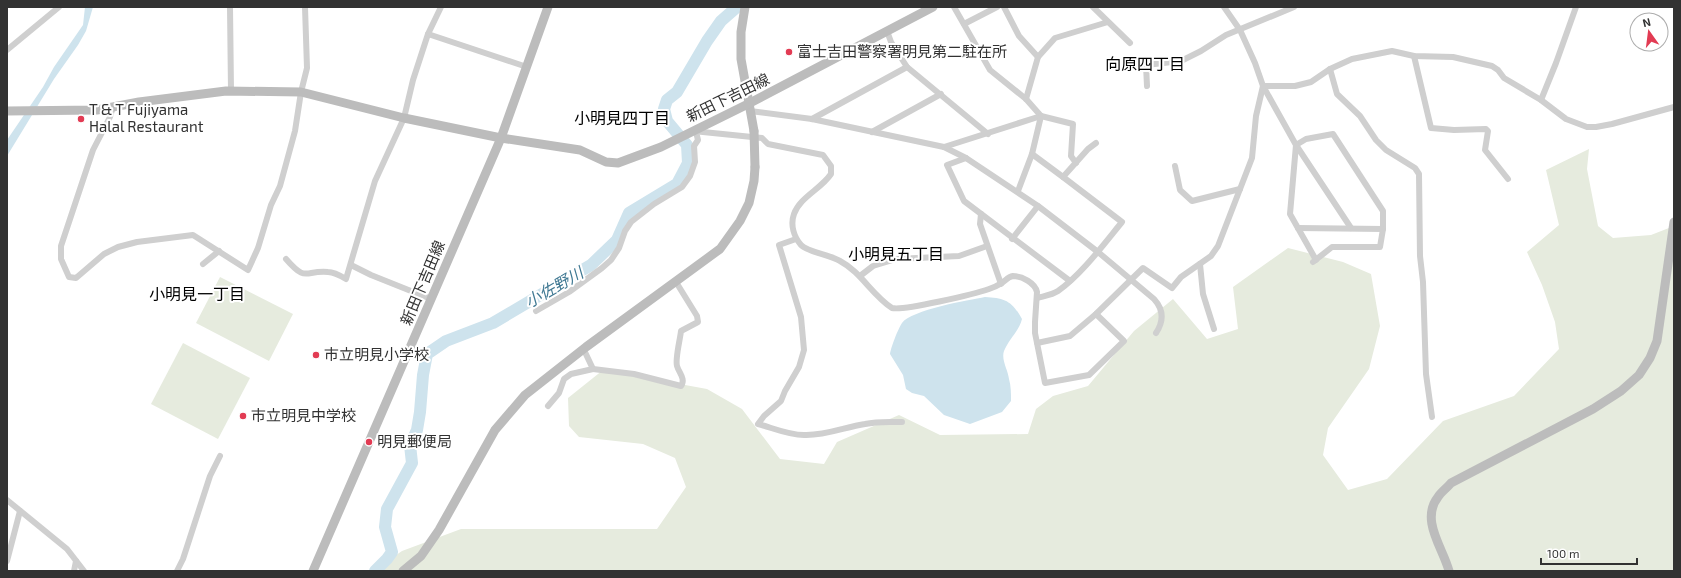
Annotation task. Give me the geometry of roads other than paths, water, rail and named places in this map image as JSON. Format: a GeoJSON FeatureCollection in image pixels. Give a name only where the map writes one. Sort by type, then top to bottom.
{"type":"FeatureCollection","features":[{"type":"Feature","properties":{"kind":"street"},"geometry":{"type":"LineString","coordinates":[[7,50],[59,7]]}},
{"type":"Feature","properties":{"kind":"street"},"geometry":{"type":"LineString","coordinates":[[230,7],[231,91]]}},
{"type":"Feature","properties":{"kind":"street"},"geometry":{"type":"LineString","coordinates":[[113,107],[110,117],[93,150],[61,246],[61,259],[69,277],[76,278],[104,254],[118,247],[137,242],[193,235],[248,270],[258,248],[271,205],[280,186],[295,131],[301,92],[307,68],[305,7]]}},
{"type":"Feature","properties":{"kind":"street"},"geometry":{"type":"LineString","coordinates":[[286,259],[295,269],[307,275],[331,272],[346,279],[375,181],[404,118],[413,80],[428,34],[441,7]]}},
{"type":"Feature","properties":{"kind":"street","name":"新田下吉田線"},"geometry":{"type":"LineString","coordinates":[[313,571],[501,138],[548,7]]}},
{"type":"Feature","properties":{"kind":"street"},"geometry":{"type":"LineString","coordinates":[[403,571],[421,556],[439,530],[495,430],[525,395],[720,249],[740,221],[749,203],[754,181],[755,167],[754,131],[741,60],[741,32],[745,7]]}},
{"type":"Feature","properties":{"kind":"street","name":"新田下吉田線"},"geometry":{"type":"LineString","coordinates":[[501,138],[580,150],[606,162],[618,163],[661,147],[694,131],[749,108],[933,7]]}},
{"type":"Feature","properties":{"kind":"street"},"geometry":{"type":"LineString","coordinates":[[954,7],[990,70],[1026,99],[1041,116]]}},
{"type":"Feature","properties":{"kind":"street"},"geometry":{"type":"LineString","coordinates":[[964,24],[997,7]]}},
{"type":"Feature","properties":{"kind":"street"},"geometry":{"type":"LineString","coordinates":[[1004,7],[1019,36],[1038,57]]}},
{"type":"Feature","properties":{"kind":"street"},"geometry":{"type":"LineString","coordinates":[[1093,7],[1130,43]]}},
{"type":"Feature","properties":{"kind":"street"},"geometry":{"type":"LineString","coordinates":[[1224,7],[1240,30],[1255,63],[1263,86],[1296,145],[1351,228]]}},
{"type":"Feature","properties":{"kind":"street"},"geometry":{"type":"LineString","coordinates":[[1147,86],[1146,65],[1181,61],[1226,35],[1294,7]]}},
{"type":"Feature","properties":{"kind":"street"},"geometry":{"type":"LineString","coordinates":[[1541,100],[1576,7]]}},
{"type":"Feature","properties":{"kind":"street"},"geometry":{"type":"LineString","coordinates":[[1026,99],[1038,57],[1055,38],[1108,22]]}},
{"type":"Feature","properties":{"kind":"street"},"geometry":{"type":"LineString","coordinates":[[887,31],[891,42],[907,67],[988,134]]}},
{"type":"Feature","properties":{"kind":"street"},"geometry":{"type":"LineString","coordinates":[[428,34],[527,67]]}},
{"type":"Feature","properties":{"kind":"street"},"geometry":{"type":"LineString","coordinates":[[1263,86],[1295,86],[1311,82],[1330,69],[1352,59],[1392,51],[1414,56],[1453,57],[1492,66],[1498,70],[1504,78],[1541,100],[1566,119],[1587,127],[1604,125],[1674,107]]}},
{"type":"Feature","properties":{"kind":"street"},"geometry":{"type":"LineString","coordinates":[[1414,56],[1432,128],[1454,130],[1486,128],[1488,131],[1485,150],[1508,179]]}},
{"type":"Feature","properties":{"kind":"street"},"geometry":{"type":"LineString","coordinates":[[812,119],[907,67]]}},
{"type":"Feature","properties":{"kind":"street"},"geometry":{"type":"LineString","coordinates":[[1330,69],[1338,94],[1360,116],[1376,140],[1386,150],[1414,168],[1419,174],[1420,256],[1423,282],[1426,374],[1432,417]]}},
{"type":"Feature","properties":{"kind":"street"},"geometry":{"type":"LineString","coordinates":[[1037,343],[1070,336],[1096,314],[1143,268],[1172,288],[1181,277],[1216,251],[1252,158],[1256,116],[1263,86]]}},
{"type":"Feature","properties":{"kind":"street"},"geometry":{"type":"LineString","coordinates":[[7,111],[40,112],[97,110],[139,102],[231,91],[301,92],[404,118],[501,138]]}},
{"type":"Feature","properties":{"kind":"street"},"geometry":{"type":"LineString","coordinates":[[872,132],[941,94]]}},
{"type":"Feature","properties":{"kind":"street"},"geometry":{"type":"LineString","coordinates":[[749,108],[812,119],[944,147],[966,158],[1018,191],[1098,252],[1154,299],[1159,305],[1162,315],[1162,321],[1156,333]]}},
{"type":"Feature","properties":{"kind":"street"},"geometry":{"type":"LineString","coordinates":[[1018,191],[1032,154],[1041,116]]}},
{"type":"Feature","properties":{"kind":"street"},"geometry":{"type":"LineString","coordinates":[[944,147],[1041,116],[1073,124],[1072,156],[1076,163]]}},
{"type":"Feature","properties":{"kind":"street"},"geometry":{"type":"LineString","coordinates":[[536,311],[570,292],[602,268],[611,260],[619,248],[625,231],[631,222],[654,204],[682,187],[690,176],[695,162],[694,146],[698,140],[694,131],[762,138],[768,144],[823,155],[830,166],[831,174],[795,210],[792,222],[796,239],[802,247],[836,258],[860,276],[890,307],[896,309],[972,294],[1001,284],[1006,278],[1012,276],[1024,280],[1036,288],[1037,298],[1035,322],[1037,343],[1045,383],[1089,375],[1124,341],[1096,314]]}},
{"type":"Feature","properties":{"kind":"street"},"geometry":{"type":"LineString","coordinates":[[1333,134],[1383,211],[1383,229],[1380,247],[1332,247],[1315,261],[1290,214],[1296,145],[1306,139],[1333,134]]}},
{"type":"Feature","properties":{"kind":"street"},"geometry":{"type":"LineString","coordinates":[[1063,177],[1088,148],[1096,143]]}},
{"type":"Feature","properties":{"kind":"street"},"geometry":{"type":"LineString","coordinates":[[1032,154],[1122,222],[1098,252],[1070,281],[1057,292],[1037,298]]}},
{"type":"Feature","properties":{"kind":"street"},"geometry":{"type":"LineString","coordinates":[[966,158],[948,165],[964,201],[1012,239],[1070,281]]}},
{"type":"Feature","properties":{"kind":"street"},"geometry":{"type":"LineString","coordinates":[[1175,166],[1180,190],[1192,201],[1240,189]]}},
{"type":"Feature","properties":{"kind":"street"},"geometry":{"type":"LineString","coordinates":[[1012,239],[1038,206]]}},
{"type":"Feature","properties":{"kind":"street"},"geometry":{"type":"LineString","coordinates":[[981,214],[980,224],[1001,284]]}},
{"type":"Feature","properties":{"kind":"street"},"geometry":{"type":"LineString","coordinates":[[1449,571],[1432,528],[1431,518],[1437,498],[1451,483],[1566,424],[1621,391],[1639,375],[1650,358],[1657,340],[1661,320],[1674,222]]}},
{"type":"Feature","properties":{"kind":"street"},"geometry":{"type":"LineString","coordinates":[[1298,228],[1383,229]]}},
{"type":"Feature","properties":{"kind":"street"},"geometry":{"type":"LineString","coordinates":[[796,239],[778,245],[801,316],[804,350],[800,367],[780,401],[758,424],[794,434],[805,435],[826,433],[851,426],[881,421],[902,422]]}},
{"type":"Feature","properties":{"kind":"street"},"geometry":{"type":"LineString","coordinates":[[860,276],[873,266],[896,259],[952,255],[959,256],[987,246]]}},
{"type":"Feature","properties":{"kind":"street"},"geometry":{"type":"LineString","coordinates":[[203,264],[219,251]]}},
{"type":"Feature","properties":{"kind":"street"},"geometry":{"type":"LineString","coordinates":[[1200,264],[1202,294],[1214,329]]}},
{"type":"Feature","properties":{"kind":"street"},"geometry":{"type":"LineString","coordinates":[[351,265],[371,275],[431,299]]}},
{"type":"Feature","properties":{"kind":"street"},"geometry":{"type":"LineString","coordinates":[[548,406],[559,393],[564,379],[570,374],[593,369],[634,374],[681,386],[683,384],[682,376],[676,365],[681,331],[698,322],[697,316],[676,282]]}},
{"type":"Feature","properties":{"kind":"street"},"geometry":{"type":"LineString","coordinates":[[584,350],[593,369]]}},
{"type":"Feature","properties":{"kind":"street"},"geometry":{"type":"LineString","coordinates":[[177,571],[183,559],[210,476],[220,456]]}},
{"type":"Feature","properties":{"kind":"street"},"geometry":{"type":"LineString","coordinates":[[7,500],[67,548],[84,571]]}},
{"type":"Feature","properties":{"kind":"street"},"geometry":{"type":"LineString","coordinates":[[7,561],[20,511]]}},
{"type":"Feature","properties":{"kind":"street"},"geometry":{"type":"LineString","coordinates":[[74,571],[76,561]]}},
{"type":"Feature","properties":{"kind":"water"},"geometry":{"type":"Polygon","coordinates":[[[85,7],[93,7],[86,31],[54,79],[7,156],[7,140],[83,25],[85,7]]]}},
{"type":"Feature","properties":{"kind":"water"},"geometry":{"type":"Polygon","coordinates":[[[985,297],[998,298],[1011,304],[1022,319],[1003,354],[1010,384],[1011,401],[1002,412],[970,424],[944,415],[924,396],[912,393],[906,389],[903,375],[890,354],[899,329],[907,318],[941,306],[985,297]]]}},
{"type":"Feature","properties":{"kind":"waterway","name":"小佐野川"},"geometry":{"type":"LineString","coordinates":[[375,571],[392,552],[385,527],[387,509],[412,463],[410,445],[417,430],[423,375],[427,354],[446,341],[493,323],[591,265],[617,240],[629,213],[677,184],[688,163],[687,145],[667,121],[664,109],[667,100],[677,92],[707,41],[721,21],[737,7]]}},
{"type":"Feature","properties":{"kind":"place","name":"富士吉田警察署明見第二駐在所"},"geometry":{"type":"Point","coordinates":[789,52]}},
{"type":"Feature","properties":{"kind":"place","name":"T & T Fujiyama Halal Restaurant"},"geometry":{"type":"Point","coordinates":[81,119]}},
{"type":"Feature","properties":{"kind":"place","name":"市立明見小学校"},"geometry":{"type":"Point","coordinates":[316,355]}},
{"type":"Feature","properties":{"kind":"place","name":"市立明見中学校"},"geometry":{"type":"Point","coordinates":[243,416]}},
{"type":"Feature","properties":{"kind":"place","name":"明見郵便局"},"geometry":{"type":"Point","coordinates":[369,442]}},
{"type":"Feature","properties":{"kind":"district","name":"向原四丁目"},"geometry":{"type":"Point","coordinates":[1145,64]}},
{"type":"Feature","properties":{"kind":"district","name":"小明見四丁目"},"geometry":{"type":"Point","coordinates":[622,118]}},
{"type":"Feature","properties":{"kind":"district","name":"小明見五丁目"},"geometry":{"type":"Point","coordinates":[896,254]}},
{"type":"Feature","properties":{"kind":"district","name":"小明見一丁目"},"geometry":{"type":"Point","coordinates":[197,294]}}]}
